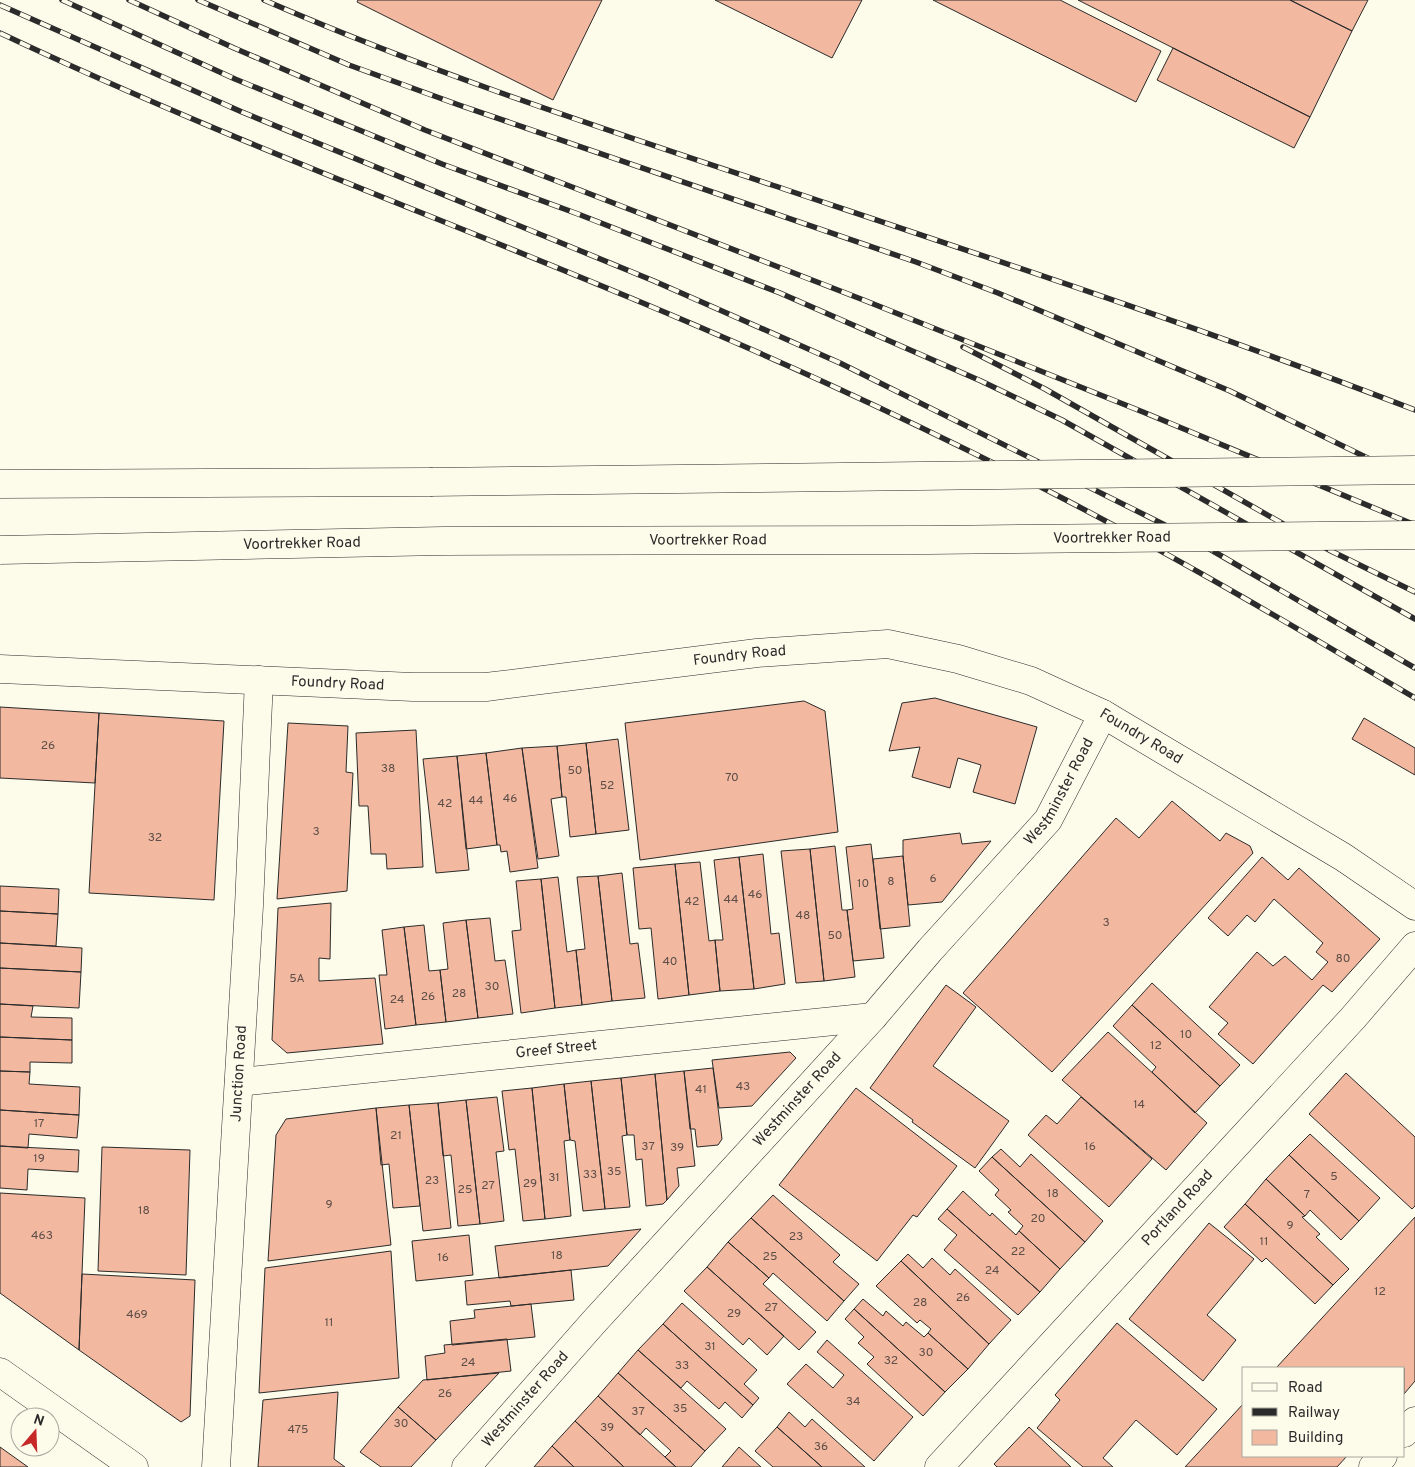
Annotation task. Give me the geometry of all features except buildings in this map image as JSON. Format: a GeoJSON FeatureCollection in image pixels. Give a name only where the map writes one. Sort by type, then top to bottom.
{"type":"FeatureCollection","features":[{"type":"Feature","properties":{"kind":"street"},"geometry":{"type":"LineString","coordinates":[[0,484],[430,482],[1415,470]]}},
{"type":"Feature","properties":{"kind":"street","name":"Voortrekker Road"},"geometry":{"type":"LineString","coordinates":[[0,550],[443,541],[928,540],[1415,535]]}},
{"type":"Feature","properties":{"kind":"street","name":"Foundry Road"},"geometry":{"type":"LineString","coordinates":[[0,669],[413,687],[486,687],[757,653],[888,644],[958,659],[1031,681],[1103,714],[1343,858],[1415,906]]}},
{"type":"Feature","properties":{"kind":"street","name":"Junction Road"},"geometry":{"type":"LineString","coordinates":[[216,1467],[250,906],[259,680]]}},
{"type":"Feature","properties":{"kind":"street","name":"Westminster Road"},"geometry":{"type":"LineString","coordinates":[[466,1467],[593,1322],[873,1017],[930,950],[1048,820],[1103,714]]}},
{"type":"Feature","properties":{"kind":"street","name":"Portland Road"},"geometry":{"type":"LineString","coordinates":[[939,1467],[1334,1038],[1415,946]]}},
{"type":"Feature","properties":{"kind":"street","name":"Greef Street"},"geometry":{"type":"LineString","coordinates":[[239,1082],[873,1017]]}},
{"type":"Feature","properties":{"kind":"street"},"geometry":{"type":"LineString","coordinates":[[0,1372],[134,1467]]}},
{"type":"Feature","properties":{"kind":"street"},"geometry":{"type":"LineString","coordinates":[[1405,1433],[1415,1421]]}},
{"type":"Feature","properties":{"kind":"street"},"geometry":{"type":"LineString","coordinates":[[1373,1467],[1382,1457]]}},
{"type":"Feature","properties":{"kind":"railway"},"geometry":{"type":"LineString","coordinates":[[62,0],[235,79],[442,164],[578,214],[780,293],[981,381],[1062,420],[1415,619]]}},
{"type":"Feature","properties":{"kind":"railway"},"geometry":{"type":"LineString","coordinates":[[129,0],[234,48],[425,130],[861,299],[1143,412],[1415,525]]}},
{"type":"Feature","properties":{"kind":"railway"},"geometry":{"type":"LineString","coordinates":[[198,0],[349,65],[459,105],[916,262],[998,293],[1230,391],[1415,481]]}},
{"type":"Feature","properties":{"kind":"railway"},"geometry":{"type":"LineString","coordinates":[[264,0],[389,51],[516,98],[1095,294],[1255,350],[1415,410]]}},
{"type":"Feature","properties":{"kind":"railway"},"geometry":{"type":"LineString","coordinates":[[0,5],[242,112],[654,281],[840,363],[1187,536],[1415,668]]}},
{"type":"Feature","properties":{"kind":"railway"},"geometry":{"type":"LineString","coordinates":[[0,33],[102,80],[205,124],[723,337],[887,411],[1066,500],[1155,548],[1415,698]]}},
{"type":"Feature","properties":{"kind":"railway"},"geometry":{"type":"LineString","coordinates":[[963,347],[1045,389],[1331,551],[1415,592]]}}]}
